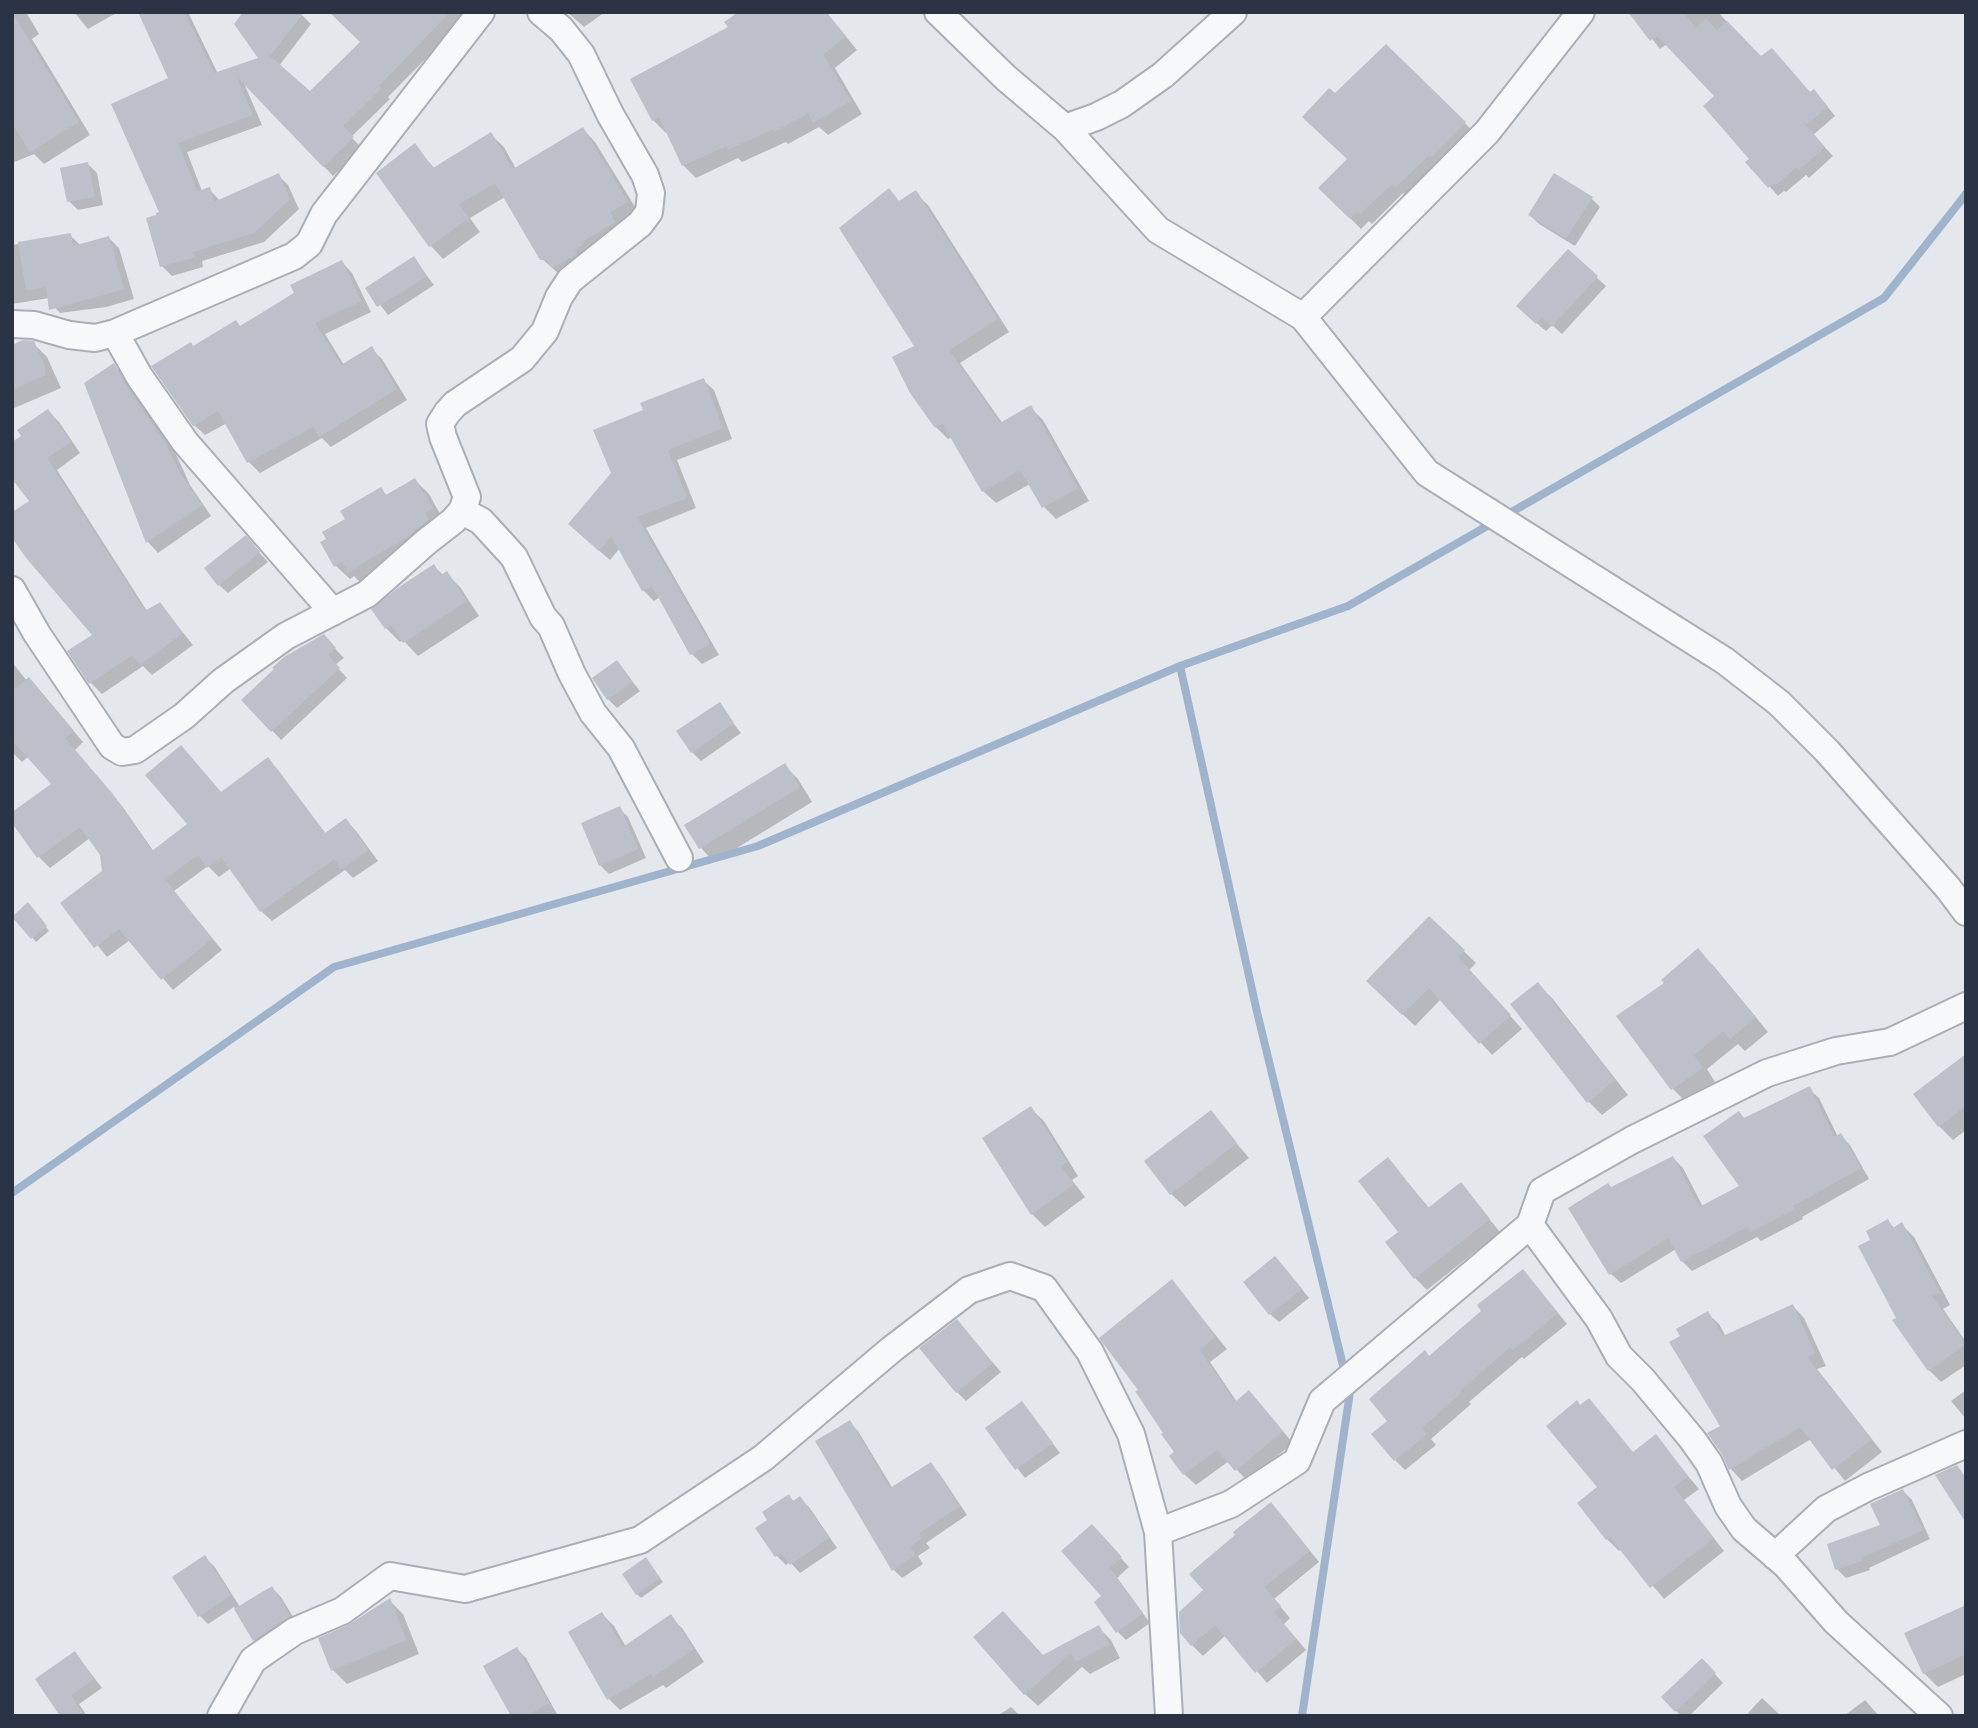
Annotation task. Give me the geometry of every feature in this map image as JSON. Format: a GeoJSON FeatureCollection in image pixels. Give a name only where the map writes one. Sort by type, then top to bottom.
{"type":"FeatureCollection","features":[{"type":"Feature","properties":{"kind":"street"},"geometry":{"type":"LineString","coordinates":[[12,324],[34,325],[69,335],[95,338],[114,333],[294,256],[309,244],[324,214],[481,12]]}},
{"type":"Feature","properties":{"kind":"street"},"geometry":{"type":"LineString","coordinates":[[12,590],[37,634],[112,746],[122,752],[135,750],[184,716],[223,681],[286,635],[367,594],[453,522],[462,511],[467,497],[443,438],[440,424],[447,412],[522,359],[545,331],[559,297],[570,280],[640,224],[649,212],[651,193],[645,174],[610,114],[581,54],[561,29],[541,12]]}},
{"type":"Feature","properties":{"kind":"street"},"geometry":{"type":"LineString","coordinates":[[938,12],[1006,78],[1065,128],[1158,230],[1303,317],[1427,473],[1725,661],[1779,703],[1827,751],[1966,912]]}},
{"type":"Feature","properties":{"kind":"street"},"geometry":{"type":"LineString","coordinates":[[1065,128],[1122,104],[1163,75],[1233,12]]}},
{"type":"Feature","properties":{"kind":"street"},"geometry":{"type":"LineString","coordinates":[[1303,317],[1487,132],[1581,12]]}},
{"type":"Feature","properties":{"kind":"street"},"geometry":{"type":"LineString","coordinates":[[114,333],[139,376],[185,442],[333,612]]}},
{"type":"Feature","properties":{"kind":"street"},"geometry":{"type":"LineString","coordinates":[[462,511],[481,521],[514,557],[593,713],[621,748],[679,858]]}},
{"type":"Feature","properties":{"kind":"street"},"geometry":{"type":"LineString","coordinates":[[1158,1532],[1231,1504],[1297,1461],[1322,1401],[1530,1225],[1542,1191],[1632,1140],[1767,1073],[1836,1051],[1890,1042],[1966,1006]]}},
{"type":"Feature","properties":{"kind":"street"},"geometry":{"type":"LineString","coordinates":[[1530,1225],[1599,1319],[1619,1356],[1643,1380],[1709,1463],[1728,1506],[1744,1529],[1775,1556],[1836,1622],[1939,1716]]}},
{"type":"Feature","properties":{"kind":"street"},"geometry":{"type":"LineString","coordinates":[[221,1716],[253,1660],[295,1631],[342,1611],[390,1576],[465,1589],[640,1539],[763,1458],[892,1349],[969,1290],[1010,1276],[1044,1288],[1090,1352],[1131,1434],[1158,1532],[1169,1716]]}},
{"type":"Feature","properties":{"kind":"street"},"geometry":{"type":"LineString","coordinates":[[1775,1556],[1826,1510],[1868,1487],[1966,1444]]}},
{"type":"Feature","properties":{"kind":"building"},"geometry":{"type":"Polygon","coordinates":[[[12,12],[79,122],[30,152],[12,123],[12,12]]]}},
{"type":"Feature","properties":{"kind":"building"},"geometry":{"type":"Polygon","coordinates":[[[138,12],[184,12],[214,73],[258,58],[234,24],[243,12],[304,12],[270,56],[310,91],[360,42],[329,12],[450,12],[379,86],[382,88],[343,126],[354,137],[323,167],[236,76],[253,115],[178,143],[197,191],[210,187],[214,202],[279,173],[290,199],[254,233],[193,252],[195,257],[160,267],[146,218],[159,212],[111,104],[168,78],[138,12]]]}},
{"type":"Feature","properties":{"kind":"building"},"geometry":{"type":"Polygon","coordinates":[[[739,12],[826,12],[846,36],[823,55],[851,101],[813,123],[808,113],[774,132],[773,129],[728,150],[726,146],[682,166],[659,117],[652,121],[630,79],[728,27],[724,22],[739,12]]]}},
{"type":"Feature","properties":{"kind":"building"},"geometry":{"type":"Polygon","coordinates":[[[1628,12],[1683,12],[1696,28],[1706,19],[1717,30],[1727,21],[1761,56],[1772,48],[1810,92],[1814,89],[1828,107],[1806,125],[1825,147],[1799,170],[1796,167],[1776,185],[1774,183],[1768,188],[1745,162],[1749,159],[1703,106],[1714,96],[1657,36],[1650,41],[1628,12]]]}},
{"type":"Feature","properties":{"kind":"building"},"geometry":{"type":"Polygon","coordinates":[[[1386,44],[1466,122],[1396,187],[1392,184],[1360,214],[1357,212],[1350,219],[1318,188],[1347,159],[1302,117],[1329,88],[1335,93],[1386,44]]]}},
{"type":"Feature","properties":{"kind":"building"},"geometry":{"type":"Polygon","coordinates":[[[583,127],[628,202],[610,212],[615,222],[583,241],[584,244],[575,250],[577,254],[552,268],[547,260],[540,260],[495,183],[459,204],[469,218],[429,247],[376,173],[415,143],[433,168],[491,132],[513,169],[583,127]]]}},
{"type":"Feature","properties":{"kind":"building"},"geometry":{"type":"Polygon","coordinates":[[[88,162],[95,197],[67,202],[60,168],[88,162]]]}},
{"type":"Feature","properties":{"kind":"building"},"geometry":{"type":"Polygon","coordinates":[[[1554,173],[1593,197],[1566,238],[1528,215],[1554,173]]]}},
{"type":"Feature","properties":{"kind":"building"},"geometry":{"type":"Polygon","coordinates":[[[889,188],[899,201],[916,190],[998,319],[949,350],[1000,423],[1031,405],[1078,488],[1042,508],[1020,470],[982,492],[942,423],[935,428],[910,393],[892,357],[914,346],[839,228],[889,188]]]}},
{"type":"Feature","properties":{"kind":"building"},"geometry":{"type":"Polygon","coordinates":[[[71,233],[73,246],[109,236],[124,289],[49,310],[46,287],[26,290],[18,242],[71,233]]]}},
{"type":"Feature","properties":{"kind":"building"},"geometry":{"type":"Polygon","coordinates":[[[1568,249],[1598,276],[1552,327],[1542,317],[1536,324],[1516,306],[1568,249]]]}},
{"type":"Feature","properties":{"kind":"building"},"geometry":{"type":"Polygon","coordinates":[[[414,256],[427,276],[377,307],[365,288],[414,256]]]}},
{"type":"Feature","properties":{"kind":"building"},"geometry":{"type":"Polygon","coordinates":[[[342,260],[361,301],[315,323],[341,365],[372,346],[397,389],[319,437],[313,427],[247,463],[218,411],[193,426],[151,366],[191,342],[193,346],[236,320],[240,326],[294,293],[290,285],[342,260]]]}},
{"type":"Feature","properties":{"kind":"building"},"geometry":{"type":"Polygon","coordinates":[[[23,340],[34,341],[45,367],[45,375],[12,390],[12,345],[23,340]]]}},
{"type":"Feature","properties":{"kind":"building"},"geometry":{"type":"Polygon","coordinates":[[[114,363],[202,505],[146,543],[84,383],[114,363]]]}},
{"type":"Feature","properties":{"kind":"building"},"geometry":{"type":"Polygon","coordinates":[[[704,378],[723,428],[668,450],[687,498],[637,517],[710,644],[690,655],[652,586],[642,591],[611,536],[599,551],[568,524],[611,473],[593,430],[643,410],[640,403],[704,378]]]}},
{"type":"Feature","properties":{"kind":"building"},"geometry":{"type":"Polygon","coordinates":[[[48,409],[71,442],[47,458],[145,611],[160,602],[183,633],[140,665],[132,655],[89,684],[67,651],[92,635],[12,538],[12,512],[29,501],[12,479],[12,442],[21,436],[17,430],[48,409]]]}},
{"type":"Feature","properties":{"kind":"building"},"geometry":{"type":"Polygon","coordinates":[[[415,478],[433,508],[425,513],[429,519],[407,537],[348,572],[342,562],[334,567],[320,542],[326,539],[322,532],[345,519],[340,511],[381,487],[386,495],[415,478]]]}},
{"type":"Feature","properties":{"kind":"building"},"geometry":{"type":"Polygon","coordinates":[[[246,535],[260,552],[218,586],[204,568],[246,535]]]}},
{"type":"Feature","properties":{"kind":"building"},"geometry":{"type":"Polygon","coordinates":[[[434,564],[441,575],[447,571],[467,601],[403,643],[391,625],[385,629],[371,609],[434,564]]]}},
{"type":"Feature","properties":{"kind":"building"},"geometry":{"type":"Polygon","coordinates":[[[324,634],[336,648],[328,655],[340,668],[271,732],[241,700],[284,657],[324,634]]]}},
{"type":"Feature","properties":{"kind":"building"},"geometry":{"type":"Polygon","coordinates":[[[617,660],[633,682],[607,700],[592,678],[617,660]]]}},
{"type":"Feature","properties":{"kind":"building"},"geometry":{"type":"Polygon","coordinates":[[[29,677],[74,731],[65,738],[112,793],[152,851],[187,824],[145,775],[181,745],[221,792],[268,757],[325,833],[346,818],[368,850],[341,869],[334,859],[260,912],[221,857],[207,868],[198,855],[165,879],[212,939],[161,980],[119,929],[94,948],[60,903],[102,871],[100,855],[80,827],[37,858],[12,823],[12,812],[51,784],[12,740],[12,691],[29,677]]]}},
{"type":"Feature","properties":{"kind":"building"},"geometry":{"type":"Polygon","coordinates":[[[720,702],[734,723],[691,753],[676,731],[720,702]]]}},
{"type":"Feature","properties":{"kind":"building"},"geometry":{"type":"Polygon","coordinates":[[[785,763],[800,787],[699,849],[684,825],[785,763]]]}},
{"type":"Feature","properties":{"kind":"building"},"geometry":{"type":"Polygon","coordinates":[[[620,806],[638,849],[599,866],[581,823],[620,806]]]}},
{"type":"Feature","properties":{"kind":"building"},"geometry":{"type":"Polygon","coordinates":[[[28,902],[47,926],[31,939],[12,917],[28,902]]]}},
{"type":"Feature","properties":{"kind":"building"},"geometry":{"type":"Polygon","coordinates":[[[1429,916],[1465,950],[1458,957],[1511,1015],[1479,1044],[1429,988],[1402,1015],[1366,981],[1429,916]]]}},
{"type":"Feature","properties":{"kind":"building"},"geometry":{"type":"Polygon","coordinates":[[[1698,948],[1756,1017],[1730,1039],[1723,1031],[1694,1055],[1703,1068],[1671,1090],[1616,1016],[1664,983],[1661,980],[1698,948]]]}},
{"type":"Feature","properties":{"kind":"building"},"geometry":{"type":"Polygon","coordinates":[[[1538,982],[1615,1080],[1587,1103],[1510,1004],[1538,982]]]}},
{"type":"Feature","properties":{"kind":"building"},"geometry":{"type":"Polygon","coordinates":[[[1966,1054],[1966,1106],[1938,1127],[1913,1094],[1966,1054]]]}},
{"type":"Feature","properties":{"kind":"building"},"geometry":{"type":"Polygon","coordinates":[[[1810,1086],[1834,1137],[1841,1133],[1861,1168],[1793,1206],[1795,1209],[1750,1232],[1747,1227],[1681,1262],[1668,1238],[1609,1275],[1568,1208],[1608,1183],[1611,1187],[1673,1156],[1699,1207],[1739,1186],[1703,1136],[1739,1111],[1744,1118],[1810,1086]]]}},
{"type":"Feature","properties":{"kind":"building"},"geometry":{"type":"Polygon","coordinates":[[[1031,1106],[1067,1162],[1061,1166],[1074,1184],[1031,1215],[982,1138],[1031,1106]]]}},
{"type":"Feature","properties":{"kind":"building"},"geometry":{"type":"Polygon","coordinates":[[[1211,1110],[1237,1143],[1170,1195],[1144,1161],[1211,1110]]]}},
{"type":"Feature","properties":{"kind":"building"},"geometry":{"type":"Polygon","coordinates":[[[1388,1157],[1428,1208],[1461,1182],[1490,1219],[1414,1279],[1385,1242],[1398,1232],[1358,1181],[1388,1157]]]}},
{"type":"Feature","properties":{"kind":"building"},"geometry":{"type":"Polygon","coordinates":[[[1888,1219],[1893,1228],[1902,1222],[1940,1293],[1932,1296],[1966,1344],[1928,1371],[1892,1320],[1896,1318],[1858,1246],[1870,1240],[1866,1231],[1888,1219]]]}},
{"type":"Feature","properties":{"kind":"building"},"geometry":{"type":"Polygon","coordinates":[[[1275,1256],[1302,1289],[1269,1315],[1243,1282],[1275,1256]]]}},
{"type":"Feature","properties":{"kind":"building"},"geometry":{"type":"Polygon","coordinates":[[[1523,1269],[1558,1313],[1513,1350],[1510,1347],[1460,1391],[1462,1392],[1422,1428],[1427,1434],[1394,1461],[1371,1434],[1387,1421],[1369,1399],[1425,1350],[1429,1356],[1481,1311],[1477,1305],[1523,1269]]]}},
{"type":"Feature","properties":{"kind":"building"},"geometry":{"type":"Polygon","coordinates":[[[1172,1279],[1216,1336],[1200,1350],[1235,1402],[1249,1390],[1283,1431],[1235,1471],[1217,1450],[1183,1475],[1169,1456],[1174,1452],[1135,1391],[1138,1390],[1099,1338],[1172,1279]]]}},
{"type":"Feature","properties":{"kind":"building"},"geometry":{"type":"Polygon","coordinates":[[[1793,1304],[1815,1354],[1807,1357],[1872,1439],[1832,1470],[1800,1427],[1729,1470],[1722,1454],[1707,1433],[1720,1426],[1669,1342],[1680,1336],[1676,1329],[1708,1311],[1723,1336],[1793,1304]]]}},
{"type":"Feature","properties":{"kind":"building"},"geometry":{"type":"Polygon","coordinates":[[[957,1319],[993,1363],[956,1393],[919,1348],[957,1319]]]}},
{"type":"Feature","properties":{"kind":"building"},"geometry":{"type":"Polygon","coordinates":[[[1589,1398],[1633,1452],[1656,1434],[1688,1476],[1674,1487],[1714,1538],[1650,1588],[1610,1537],[1606,1540],[1577,1503],[1597,1487],[1546,1426],[1577,1400],[1580,1405],[1589,1398]]]}},
{"type":"Feature","properties":{"kind":"building"},"geometry":{"type":"Polygon","coordinates":[[[1022,1401],[1053,1443],[1015,1470],[985,1428],[1022,1401]]]}},
{"type":"Feature","properties":{"kind":"building"},"geometry":{"type":"Polygon","coordinates":[[[850,1420],[890,1488],[931,1462],[960,1506],[919,1533],[922,1538],[910,1547],[915,1555],[892,1571],[815,1441],[850,1420]]]}},
{"type":"Feature","properties":{"kind":"building"},"geometry":{"type":"Polygon","coordinates":[[[1957,1465],[1966,1478],[1966,1523],[1935,1475],[1957,1465]]]}},
{"type":"Feature","properties":{"kind":"building"},"geometry":{"type":"Polygon","coordinates":[[[1903,1489],[1923,1530],[1861,1558],[1862,1561],[1835,1570],[1827,1544],[1880,1525],[1870,1504],[1903,1489]]]}},
{"type":"Feature","properties":{"kind":"building"},"geometry":{"type":"Polygon","coordinates":[[[789,1494],[793,1501],[800,1496],[829,1538],[790,1565],[781,1553],[775,1557],[755,1528],[767,1520],[762,1512],[789,1494]]]}},
{"type":"Feature","properties":{"kind":"building"},"geometry":{"type":"Polygon","coordinates":[[[1271,1502],[1310,1551],[1264,1587],[1281,1606],[1274,1612],[1296,1639],[1255,1673],[1215,1625],[1191,1646],[1180,1633],[1179,1612],[1203,1590],[1189,1574],[1235,1535],[1233,1532],[1271,1502]]]}},
{"type":"Feature","properties":{"kind":"building"},"geometry":{"type":"Polygon","coordinates":[[[1092,1524],[1122,1557],[1110,1568],[1143,1613],[1116,1633],[1094,1602],[1101,1596],[1061,1551],[1092,1524]]]}},
{"type":"Feature","properties":{"kind":"building"},"geometry":{"type":"Polygon","coordinates":[[[205,1555],[231,1595],[198,1617],[172,1577],[205,1555]]]}},
{"type":"Feature","properties":{"kind":"building"},"geometry":{"type":"Polygon","coordinates":[[[646,1557],[660,1578],[636,1595],[622,1574],[646,1557]]]}},
{"type":"Feature","properties":{"kind":"building"},"geometry":{"type":"Polygon","coordinates":[[[272,1586],[290,1616],[253,1641],[234,1609],[272,1586]]]}},
{"type":"Feature","properties":{"kind":"building"},"geometry":{"type":"Polygon","coordinates":[[[390,1598],[406,1640],[331,1671],[318,1638],[348,1625],[390,1598]]]}},
{"type":"Feature","properties":{"kind":"building"},"geometry":{"type":"Polygon","coordinates":[[[1966,1605],[1966,1654],[1923,1674],[1904,1633],[1966,1605]]]}},
{"type":"Feature","properties":{"kind":"building"},"geometry":{"type":"Polygon","coordinates":[[[1003,1611],[1043,1655],[1099,1625],[1109,1644],[1075,1662],[1071,1653],[1024,1695],[973,1637],[1003,1611]]]}},
{"type":"Feature","properties":{"kind":"building"},"geometry":{"type":"Polygon","coordinates":[[[602,1612],[623,1647],[671,1614],[694,1649],[653,1677],[651,1674],[607,1700],[568,1632],[602,1612]]]}},
{"type":"Feature","properties":{"kind":"building"},"geometry":{"type":"Polygon","coordinates":[[[517,1647],[549,1703],[527,1716],[511,1716],[483,1666],[517,1647]]]}},
{"type":"Feature","properties":{"kind":"building"},"geometry":{"type":"Polygon","coordinates":[[[75,1651],[94,1679],[71,1695],[85,1716],[60,1716],[35,1679],[75,1651]]]}},
{"type":"Feature","properties":{"kind":"building"},"geometry":{"type":"Polygon","coordinates":[[[1702,1658],[1716,1673],[1675,1712],[1661,1697],[1702,1658]]]}},
{"type":"Feature","properties":{"kind":"waterway"},"geometry":{"type":"LineString","coordinates":[[12,1193],[334,967],[758,846],[1180,666],[1348,606],[1884,298],[1966,194]]}},
{"type":"Feature","properties":{"kind":"waterway"},"geometry":{"type":"LineString","coordinates":[[1180,666],[1257,1012],[1345,1374]]}},
{"type":"Feature","properties":{"kind":"waterway"},"geometry":{"type":"LineString","coordinates":[[1302,1716],[1350,1392],[1348,1386]]}}]}
